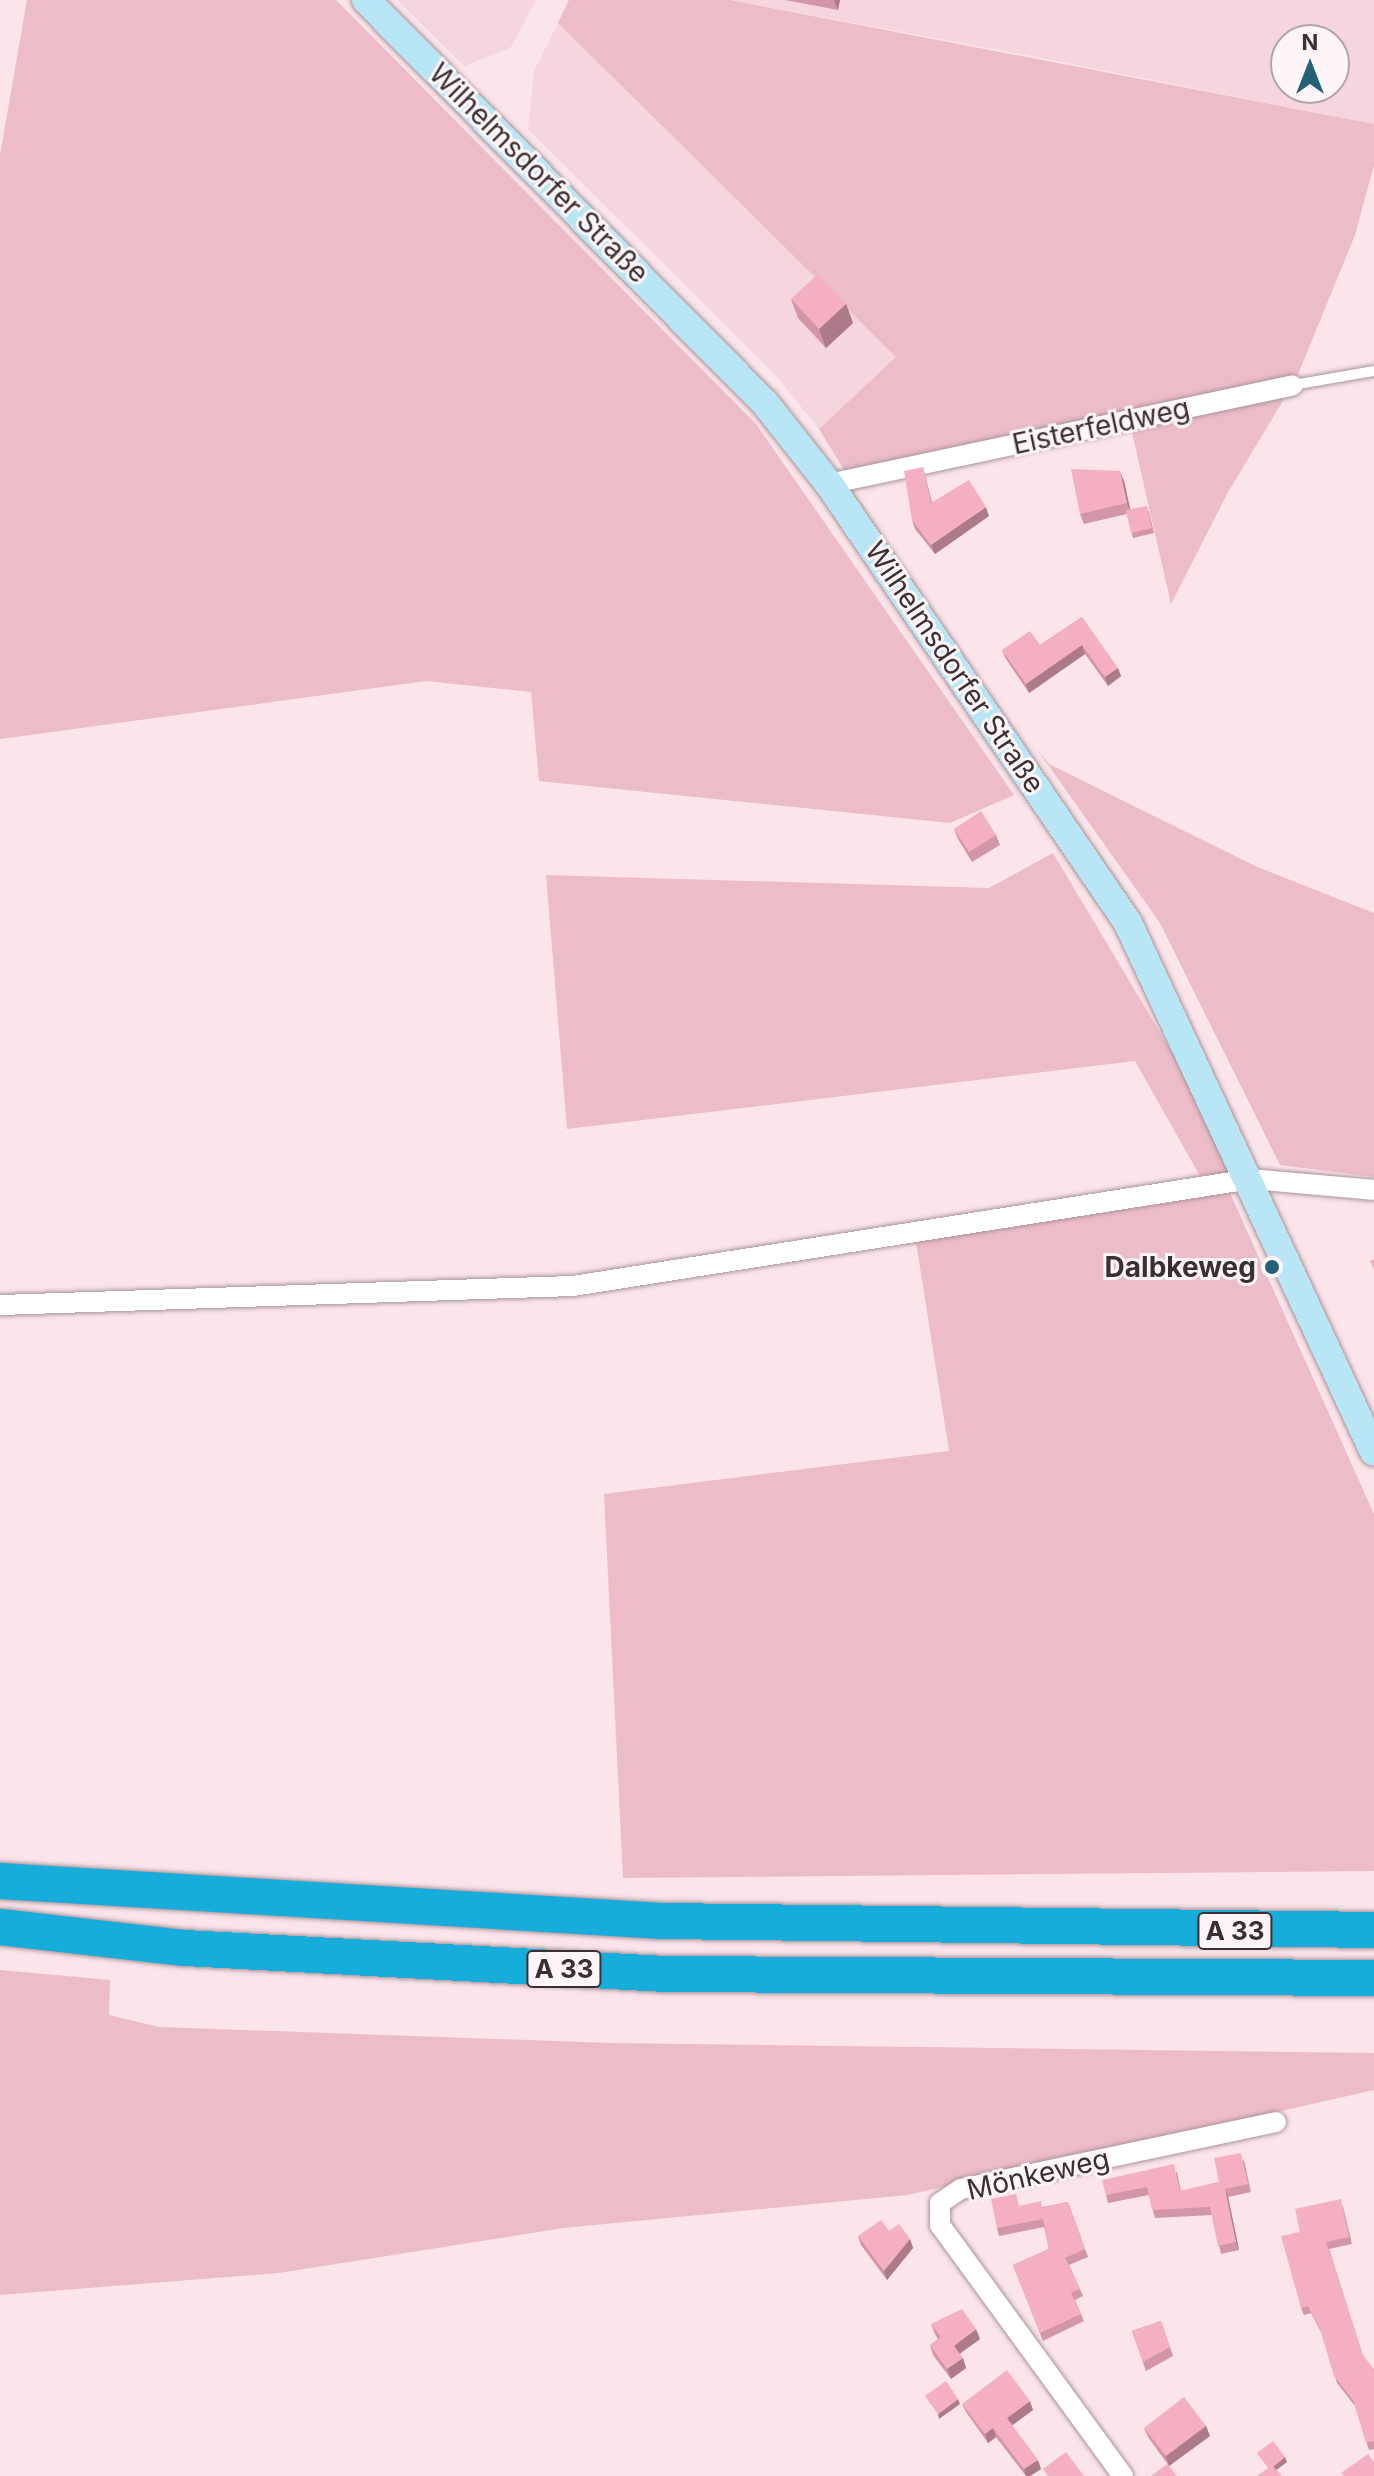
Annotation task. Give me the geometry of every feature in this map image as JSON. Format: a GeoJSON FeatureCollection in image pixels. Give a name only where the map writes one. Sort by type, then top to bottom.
{"type":"FeatureCollection","features":[{"type":"Feature","properties":{"kind":"highway","name":"A 33"},"geometry":{"type":"LineString","coordinates":[[0,1881],[662,1921],[1374,1930]]}},
{"type":"Feature","properties":{"kind":"highway","name":"A 33"},"geometry":{"type":"LineString","coordinates":[[0,1927],[185,1948],[665,1974],[1374,1978]]}},
{"type":"Feature","properties":{"kind":"street","name":"Wilhelmsdorfer Straße"},"geometry":{"type":"LineString","coordinates":[[366,0],[765,403],[829,484],[1128,923],[1251,1179],[1374,1452]]}},
{"type":"Feature","properties":{"kind":"street","name":"Eisterfeldweg"},"geometry":{"type":"LineString","coordinates":[[829,484],[1293,385]]}},
{"type":"Feature","properties":{"kind":"street"},"geometry":{"type":"LineString","coordinates":[[0,1305],[573,1286],[1251,1179],[1374,1190]]}},
{"type":"Feature","properties":{"kind":"street","name":"Mönkeweg"},"geometry":{"type":"LineString","coordinates":[[1123,2476],[940,2225],[940,2203],[961,2189],[1276,2122]]}},
{"type":"Feature","properties":{"kind":"lane","name":"Eisterfeldweg"},"geometry":{"type":"LineString","coordinates":[[1293,385],[1374,371]]}},
{"type":"Feature","properties":{"kind":"shaded area"},"geometry":{"type":"Polygon","coordinates":[[[27,0],[336,0],[756,424],[1014,795],[950,823],[539,781],[531,692],[426,681],[0,739],[0,155],[27,0]]]}},
{"type":"Feature","properties":{"kind":"shaded area"},"geometry":{"type":"Polygon","coordinates":[[[397,0],[536,0],[511,47],[464,66],[397,0]]]}},
{"type":"Feature","properties":{"kind":"shaded area"},"geometry":{"type":"Polygon","coordinates":[[[569,0],[730,0],[1374,124],[1374,165],[1355,235],[1297,377],[847,475],[819,429],[896,357],[558,23],[569,0]]]}},
{"type":"Feature","properties":{"kind":"shaded area"},"geometry":{"type":"Polygon","coordinates":[[[730,0],[1374,0],[1374,124],[1273,104],[1350,104],[1350,24],[1270,24],[1270,103],[730,0]]]}},
{"type":"Feature","properties":{"kind":"shaded area"},"geometry":{"type":"Polygon","coordinates":[[[558,23],[897,357],[819,429],[777,377],[528,129],[534,71],[558,23]]]}},
{"type":"Feature","properties":{"kind":"shaded area"},"geometry":{"type":"Polygon","coordinates":[[[1287,394],[1227,494],[1171,604],[1131,428],[1287,394]]]}},
{"type":"Feature","properties":{"kind":"shaded area"},"geometry":{"type":"Polygon","coordinates":[[[1036,748],[1049,764],[1255,866],[1374,913],[1374,1177],[1280,1165],[1160,923],[1036,748]]]}},
{"type":"Feature","properties":{"kind":"shaded area"},"geometry":{"type":"Polygon","coordinates":[[[1053,853],[1177,1061],[1232,1172],[1200,1176],[1135,1061],[567,1129],[546,875],[989,888],[1053,853]]]}},
{"type":"Feature","properties":{"kind":"shaded area"},"geometry":{"type":"Polygon","coordinates":[[[1230,1193],[1374,1514],[1374,1871],[623,1878],[604,1494],[949,1451],[916,1242],[1230,1193]]]}},
{"type":"Feature","properties":{"kind":"shaded area"},"geometry":{"type":"Polygon","coordinates":[[[0,1970],[110,1980],[109,2015],[159,2027],[611,2043],[1374,2053],[1374,2090],[907,2195],[564,2228],[279,2273],[0,2295],[0,1970]]]}},
{"type":"Feature","properties":{"kind":"building"},"geometry":{"type":"Polygon","coordinates":[[[818,274],[846,304],[819,329],[791,299],[818,274]]]}},
{"type":"Feature","properties":{"kind":"building"},"geometry":{"type":"Polygon","coordinates":[[[923,467],[931,503],[969,480],[986,507],[931,545],[912,520],[904,471],[923,467]]]}},
{"type":"Feature","properties":{"kind":"building"},"geometry":{"type":"Polygon","coordinates":[[[1071,469],[1120,471],[1127,503],[1080,514],[1071,469]]]}},
{"type":"Feature","properties":{"kind":"building"},"geometry":{"type":"Polygon","coordinates":[[[1147,506],[1152,528],[1131,533],[1126,510],[1147,506]]]}},
{"type":"Feature","properties":{"kind":"building"},"geometry":{"type":"Polygon","coordinates":[[[1082,617],[1118,668],[1105,677],[1082,645],[1026,684],[1002,650],[1030,631],[1040,645],[1082,617]]]}},
{"type":"Feature","properties":{"kind":"building"},"geometry":{"type":"Polygon","coordinates":[[[981,811],[996,835],[969,852],[954,829],[981,811]]]}},
{"type":"Feature","properties":{"kind":"building"},"geometry":{"type":"Polygon","coordinates":[[[1241,2153],[1248,2184],[1225,2189],[1236,2242],[1218,2246],[1210,2207],[1152,2210],[1147,2187],[1106,2195],[1102,2180],[1174,2164],[1180,2191],[1219,2182],[1214,2158],[1241,2153]]]}},
{"type":"Feature","properties":{"kind":"building"},"geometry":{"type":"Polygon","coordinates":[[[1016,2194],[1019,2206],[1041,2201],[1042,2208],[1068,2202],[1085,2249],[1065,2258],[1080,2289],[1071,2293],[1081,2314],[1040,2333],[1013,2265],[1049,2249],[1043,2219],[997,2228],[991,2199],[1016,2194]]]}},
{"type":"Feature","properties":{"kind":"building"},"geometry":{"type":"Polygon","coordinates":[[[1341,2199],[1349,2237],[1326,2242],[1363,2355],[1374,2370],[1374,2441],[1366,2443],[1353,2400],[1334,2376],[1320,2329],[1308,2306],[1301,2308],[1281,2236],[1300,2232],[1295,2209],[1341,2199]]]}},
{"type":"Feature","properties":{"kind":"building"},"geometry":{"type":"Polygon","coordinates":[[[881,2220],[889,2231],[899,2224],[910,2239],[884,2271],[858,2236],[881,2220]]]}},
{"type":"Feature","properties":{"kind":"building"},"geometry":{"type":"Polygon","coordinates":[[[962,2309],[976,2329],[954,2346],[963,2358],[947,2369],[930,2345],[941,2337],[931,2324],[962,2309]]]}},
{"type":"Feature","properties":{"kind":"building"},"geometry":{"type":"Polygon","coordinates":[[[1161,2321],[1170,2347],[1143,2362],[1132,2331],[1161,2321]]]}},
{"type":"Feature","properties":{"kind":"building"},"geometry":{"type":"Polygon","coordinates":[[[1007,2370],[1030,2401],[1007,2418],[1038,2460],[1024,2469],[993,2428],[985,2434],[962,2404],[1007,2370]]]}},
{"type":"Feature","properties":{"kind":"building"},"geometry":{"type":"Polygon","coordinates":[[[946,2381],[958,2399],[938,2414],[925,2396],[946,2381]]]}},
{"type":"Feature","properties":{"kind":"building"},"geometry":{"type":"Polygon","coordinates":[[[1184,2397],[1206,2426],[1166,2456],[1144,2428],[1184,2397]]]}},
{"type":"Feature","properties":{"kind":"building"},"geometry":{"type":"Polygon","coordinates":[[[1273,2441],[1285,2457],[1268,2468],[1257,2453],[1273,2441]]]}},
{"type":"Feature","properties":{"kind":"building"},"geometry":{"type":"Polygon","coordinates":[[[1066,2452],[1084,2476],[1048,2476],[1043,2469],[1066,2452]]]}},
{"type":"Feature","properties":{"kind":"building"},"geometry":{"type":"Polygon","coordinates":[[[1368,2454],[1374,2462],[1374,2476],[1344,2476],[1341,2473],[1368,2454]]]}},
{"type":"Feature","properties":{"kind":"building"},"geometry":{"type":"Polygon","coordinates":[[[1167,2464],[1177,2476],[1151,2476],[1167,2464]]]}},
{"type":"Feature","properties":{"kind":"building"},"geometry":{"type":"Polygon","coordinates":[[[1272,2465],[1282,2476],[1257,2476],[1272,2465]]]}},
{"type":"Feature","properties":{"kind":"place","name":"Dalbkeweg"},"geometry":{"type":"Point","coordinates":[1272,1267]}}]}
